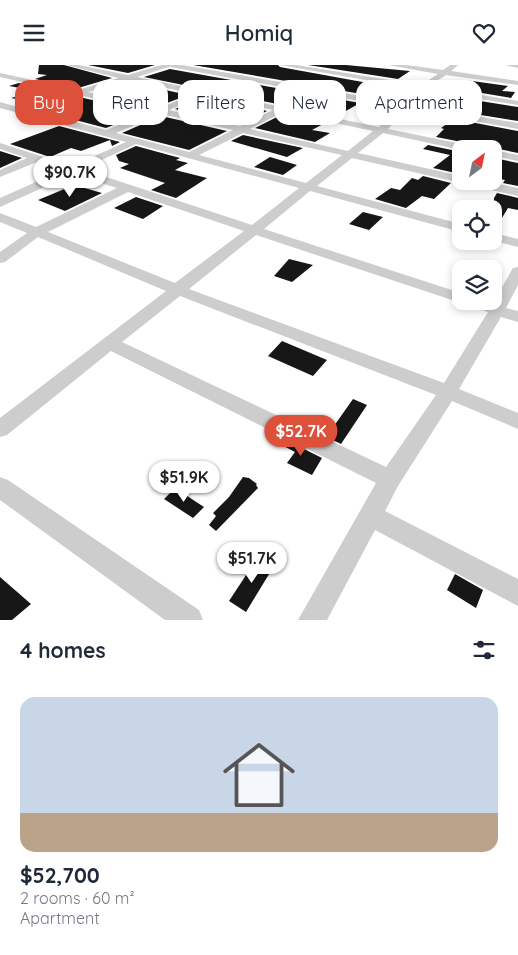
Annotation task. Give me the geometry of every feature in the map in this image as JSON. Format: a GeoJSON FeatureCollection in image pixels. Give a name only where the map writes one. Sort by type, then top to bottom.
{"type":"FeatureCollection","features":[{"type":"Feature","properties":{"kind":"street"},"geometry":{"type":"LineString","coordinates":[[69,65],[178,88]]}},
{"type":"Feature","properties":{"kind":"street"},"geometry":{"type":"LineString","coordinates":[[83,92],[169,65],[274,82]]}},
{"type":"Feature","properties":{"kind":"street"},"geometry":{"type":"LineString","coordinates":[[272,68],[282,65],[374,80]]}},
{"type":"Feature","properties":{"kind":"street"},"geometry":{"type":"LineString","coordinates":[[391,65],[450,69],[468,80]]}},
{"type":"Feature","properties":{"kind":"street"},"geometry":{"type":"LineString","coordinates":[[508,65],[518,67]]}},
{"type":"Feature","properties":{"kind":"street"},"geometry":{"type":"LineString","coordinates":[[346,81],[367,69]]}},
{"type":"Feature","properties":{"kind":"street"},"geometry":{"type":"LineString","coordinates":[[433,80],[450,69]]}},
{"type":"Feature","properties":{"kind":"street"},"geometry":{"type":"LineString","coordinates":[[247,78],[263,71]]}},
{"type":"Feature","properties":{"kind":"street"},"geometry":{"type":"LineString","coordinates":[[0,75],[22,80]]}},
{"type":"Feature","properties":{"kind":"street"},"geometry":{"type":"LineString","coordinates":[[482,87],[518,83]]}},
{"type":"Feature","properties":{"kind":"street"},"geometry":{"type":"LineString","coordinates":[[482,88],[518,103]]}},
{"type":"Feature","properties":{"kind":"street"},"geometry":{"type":"LineString","coordinates":[[0,105],[15,109]]}},
{"type":"Feature","properties":{"kind":"street"},"geometry":{"type":"LineString","coordinates":[[7,115],[15,112]]}},
{"type":"Feature","properties":{"kind":"street"},"geometry":{"type":"LineString","coordinates":[[168,113],[452,177]]}},
{"type":"Feature","properties":{"kind":"street"},"geometry":{"type":"LineString","coordinates":[[189,156],[274,113]]}},
{"type":"Feature","properties":{"kind":"street"},"geometry":{"type":"LineString","coordinates":[[482,119],[518,126]]}},
{"type":"Feature","properties":{"kind":"street"},"geometry":{"type":"LineString","coordinates":[[346,123],[452,145]]}},
{"type":"Feature","properties":{"kind":"street"},"geometry":{"type":"LineString","coordinates":[[74,125],[452,226]]}},
{"type":"Feature","properties":{"kind":"street"},"geometry":{"type":"LineString","coordinates":[[105,134],[126,125]]}},
{"type":"Feature","properties":{"kind":"street"},"geometry":{"type":"LineString","coordinates":[[0,429],[386,125]]}},
{"type":"Feature","properties":{"kind":"street"},"geometry":{"type":"LineString","coordinates":[[0,203],[135,141]]}},
{"type":"Feature","properties":{"kind":"street"},"geometry":{"type":"LineString","coordinates":[[0,146],[452,295]]}},
{"type":"Feature","properties":{"kind":"street"},"geometry":{"type":"LineString","coordinates":[[502,155],[518,158]]}},
{"type":"Feature","properties":{"kind":"street"},"geometry":{"type":"LineString","coordinates":[[0,174],[37,158]]}},
{"type":"Feature","properties":{"kind":"street"},"geometry":{"type":"LineString","coordinates":[[0,259],[37,232],[127,188]]}},
{"type":"Feature","properties":{"kind":"street"},"geometry":{"type":"LineString","coordinates":[[502,188],[518,192]]}},
{"type":"Feature","properties":{"kind":"street"},"geometry":{"type":"LineString","coordinates":[[0,217],[178,290],[448,392],[518,421]]}},
{"type":"Feature","properties":{"kind":"street"},"geometry":{"type":"LineString","coordinates":[[502,239],[518,243]]}},
{"type":"Feature","properties":{"kind":"street"},"geometry":{"type":"LineString","coordinates":[[502,302],[518,271]]}},
{"type":"Feature","properties":{"kind":"street"},"geometry":{"type":"LineString","coordinates":[[312,620],[390,479],[448,392],[498,310],[518,317]]}},
{"type":"Feature","properties":{"kind":"street"},"geometry":{"type":"LineString","coordinates":[[109,343],[390,479]]}},
{"type":"Feature","properties":{"kind":"street"},"geometry":{"type":"LineString","coordinates":[[0,487],[188,620]]}},
{"type":"Feature","properties":{"kind":"street"},"geometry":{"type":"LineString","coordinates":[[370,516],[518,593]]}},
{"type":"Feature","properties":{"kind":"building"},"geometry":{"type":"Polygon","coordinates":[[[39,65],[64,65],[112,78],[93,80],[93,84],[83,87],[83,80],[35,79],[47,75],[38,74],[39,65]]]}},
{"type":"Feature","properties":{"kind":"building"},"geometry":{"type":"Polygon","coordinates":[[[88,65],[155,65],[128,73],[88,65]]]}},
{"type":"Feature","properties":{"kind":"building"},"geometry":{"type":"Polygon","coordinates":[[[193,65],[278,65],[280,67],[356,81],[356,93],[346,91],[346,80],[280,80],[193,65]]]}},
{"type":"Feature","properties":{"kind":"building"},"geometry":{"type":"Polygon","coordinates":[[[308,65],[346,65],[410,71],[398,79],[308,65]]]}},
{"type":"Feature","properties":{"kind":"building"},"geometry":{"type":"Polygon","coordinates":[[[170,69],[231,80],[178,80],[178,84],[168,82],[168,80],[144,77],[170,69]]]}},
{"type":"Feature","properties":{"kind":"building"},"geometry":{"type":"Polygon","coordinates":[[[482,82],[508,86],[502,91],[515,92],[511,98],[482,93],[482,82]]]}},
{"type":"Feature","properties":{"kind":"building"},"geometry":{"type":"Polygon","coordinates":[[[264,86],[274,88],[274,103],[264,101],[264,86]]]}},
{"type":"Feature","properties":{"kind":"building"},"geometry":{"type":"Polygon","coordinates":[[[168,91],[178,93],[178,99],[168,103],[168,91]]]}},
{"type":"Feature","properties":{"kind":"building"},"geometry":{"type":"Polygon","coordinates":[[[83,98],[93,100],[93,125],[83,122],[83,98]]]}},
{"type":"Feature","properties":{"kind":"building"},"geometry":{"type":"Polygon","coordinates":[[[346,100],[356,102],[356,105],[346,111],[346,100]]]}},
{"type":"Feature","properties":{"kind":"building"},"geometry":{"type":"Polygon","coordinates":[[[482,101],[518,107],[518,121],[482,115],[482,101]]]}},
{"type":"Feature","properties":{"kind":"building"},"geometry":{"type":"Polygon","coordinates":[[[168,118],[178,120],[178,125],[201,125],[227,131],[189,150],[122,133],[140,125],[168,125],[168,118]]]}},
{"type":"Feature","properties":{"kind":"building"},"geometry":{"type":"Polygon","coordinates":[[[274,118],[274,125],[321,125],[312,130],[330,133],[315,142],[255,128],[274,118]]]}},
{"type":"Feature","properties":{"kind":"building"},"geometry":{"type":"Polygon","coordinates":[[[482,124],[518,131],[518,153],[502,150],[502,140],[452,140],[436,137],[444,129],[441,128],[445,125],[482,124]]]}},
{"type":"Feature","properties":{"kind":"building"},"geometry":{"type":"Polygon","coordinates":[[[94,125],[113,125],[106,128],[94,125]]]}},
{"type":"Feature","properties":{"kind":"building"},"geometry":{"type":"Polygon","coordinates":[[[59,126],[120,142],[112,146],[110,140],[81,151],[71,148],[50,157],[10,144],[59,126]]]}},
{"type":"Feature","properties":{"kind":"building"},"geometry":{"type":"Polygon","coordinates":[[[243,135],[303,148],[287,157],[231,141],[243,135]]]}},
{"type":"Feature","properties":{"kind":"building"},"geometry":{"type":"Polygon","coordinates":[[[428,145],[452,150],[452,172],[433,168],[450,155],[423,149],[428,145]]]}},
{"type":"Feature","properties":{"kind":"building"},"geometry":{"type":"Polygon","coordinates":[[[136,146],[180,158],[176,160],[188,163],[175,170],[207,178],[176,198],[151,190],[165,183],[120,168],[129,164],[119,161],[116,155],[136,146]]]}},
{"type":"Feature","properties":{"kind":"building"},"geometry":{"type":"Polygon","coordinates":[[[0,151],[22,158],[0,168],[0,151]]]}},
{"type":"Feature","properties":{"kind":"building"},"geometry":{"type":"Polygon","coordinates":[[[270,157],[297,165],[283,175],[254,167],[270,157]]]}},
{"type":"Feature","properties":{"kind":"building"},"geometry":{"type":"Polygon","coordinates":[[[502,160],[518,163],[518,186],[503,183],[505,180],[502,179],[502,160]]]}},
{"type":"Feature","properties":{"kind":"building"},"geometry":{"type":"Polygon","coordinates":[[[423,176],[451,183],[434,199],[422,196],[406,208],[375,199],[391,188],[400,190],[412,178],[418,180],[423,176]]]}},
{"type":"Feature","properties":{"kind":"building"},"geometry":{"type":"Polygon","coordinates":[[[74,185],[102,193],[65,211],[38,200],[74,185]]]}},
{"type":"Feature","properties":{"kind":"building"},"geometry":{"type":"Polygon","coordinates":[[[497,193],[518,198],[518,210],[508,208],[502,218],[502,200],[494,200],[497,193]]]}},
{"type":"Feature","properties":{"kind":"building"},"geometry":{"type":"Polygon","coordinates":[[[136,197],[163,206],[143,219],[114,208],[136,197]]]}},
{"type":"Feature","properties":{"kind":"building"},"geometry":{"type":"Polygon","coordinates":[[[363,212],[383,217],[369,230],[349,224],[363,212]]]}},
{"type":"Feature","properties":{"kind":"building"},"geometry":{"type":"Polygon","coordinates":[[[289,259],[313,265],[292,282],[274,276],[289,259]]]}},
{"type":"Feature","properties":{"kind":"building"},"geometry":{"type":"Polygon","coordinates":[[[282,341],[327,360],[313,376],[268,356],[282,341]]]}},
{"type":"Feature","properties":{"kind":"building"},"geometry":{"type":"Polygon","coordinates":[[[353,399],[367,405],[341,444],[294,421],[298,417],[329,433],[353,399]]]}},
{"type":"Feature","properties":{"kind":"building"},"geometry":{"type":"Polygon","coordinates":[[[280,437],[322,458],[312,475],[287,463],[295,452],[276,442],[280,437]]]}},
{"type":"Feature","properties":{"kind":"building"},"geometry":{"type":"Polygon","coordinates":[[[243,477],[249,478],[257,484],[258,488],[216,531],[209,525],[216,516],[213,513],[229,497],[243,477]]]}},
{"type":"Feature","properties":{"kind":"building"},"geometry":{"type":"Polygon","coordinates":[[[175,488],[204,507],[193,518],[164,499],[175,488]]]}},
{"type":"Feature","properties":{"kind":"building"},"geometry":{"type":"Polygon","coordinates":[[[258,557],[274,566],[246,612],[229,601],[258,557]]]}},
{"type":"Feature","properties":{"kind":"building"},"geometry":{"type":"Polygon","coordinates":[[[455,574],[483,590],[476,608],[447,590],[455,574]]]}},
{"type":"Feature","properties":{"kind":"building"},"geometry":{"type":"Polygon","coordinates":[[[0,577],[31,604],[12,620],[0,620],[0,577]]]}}]}
